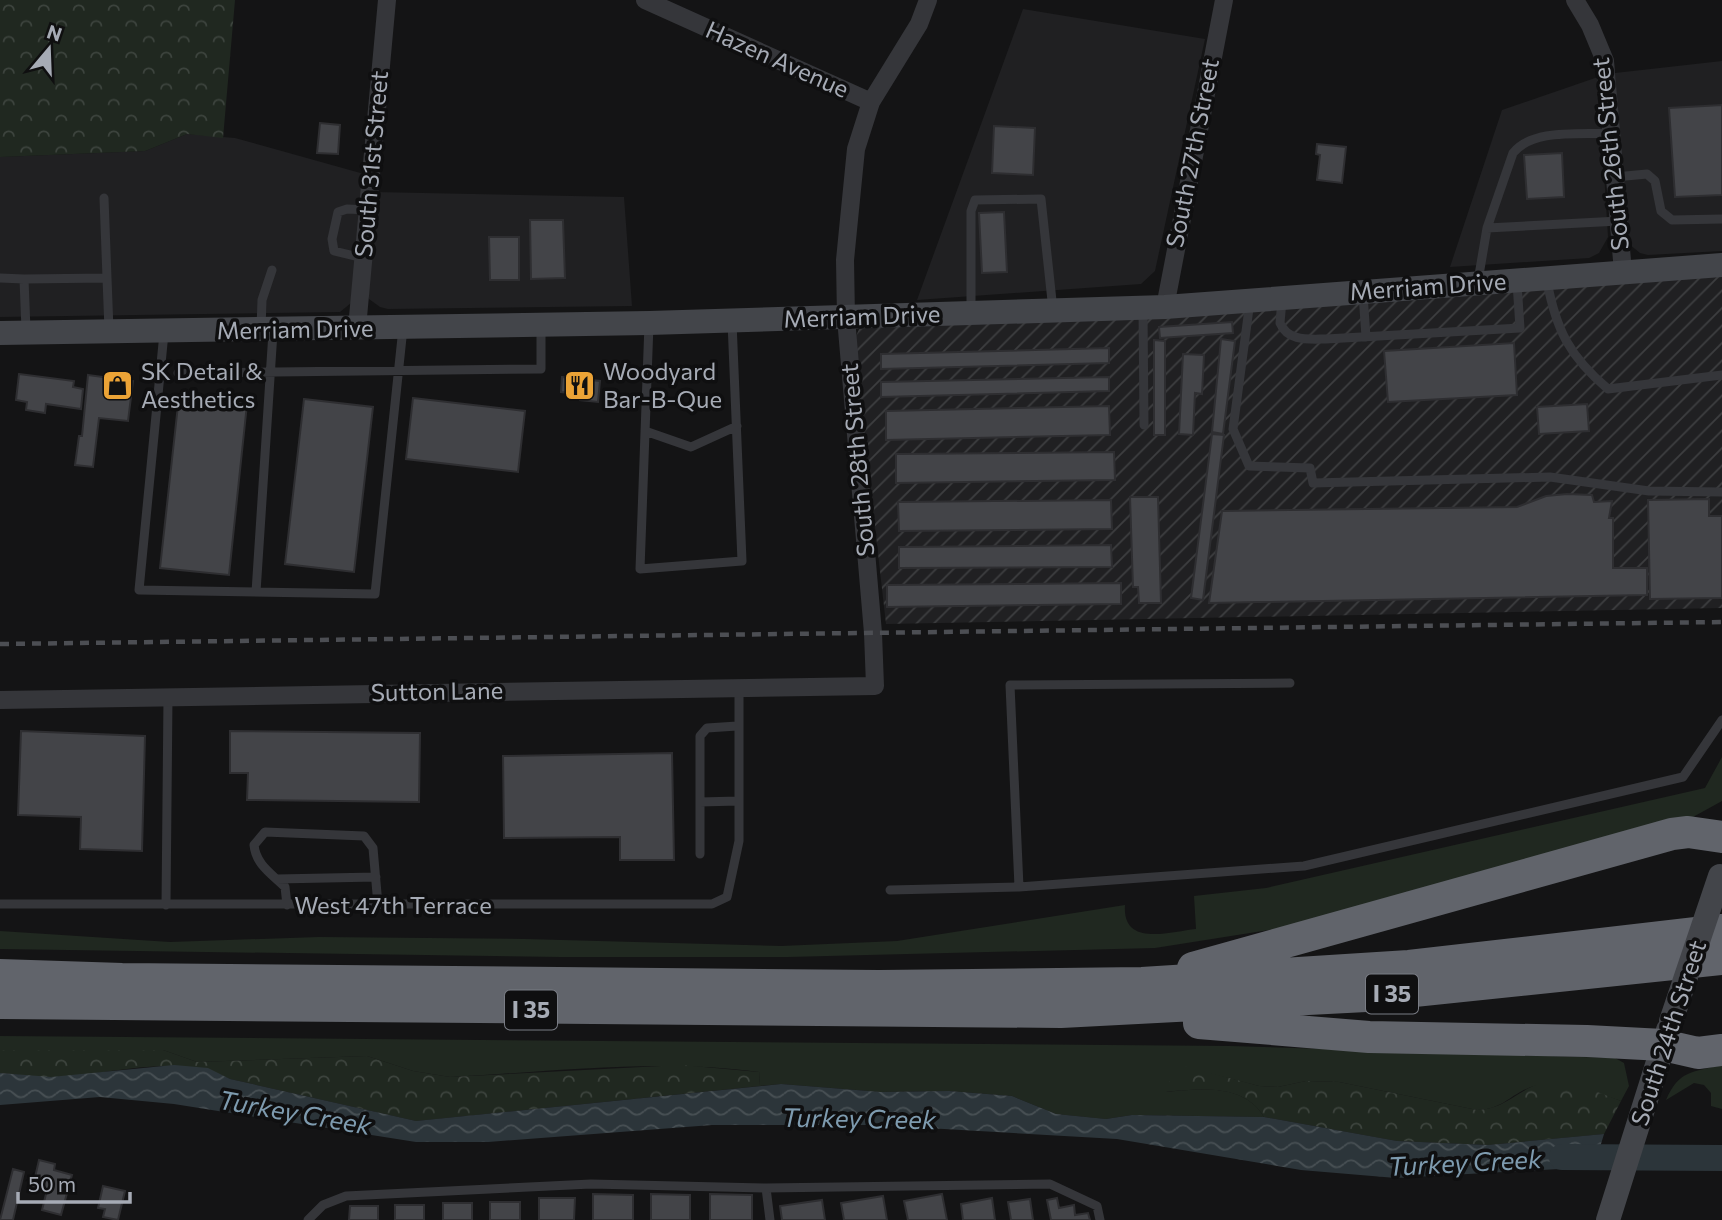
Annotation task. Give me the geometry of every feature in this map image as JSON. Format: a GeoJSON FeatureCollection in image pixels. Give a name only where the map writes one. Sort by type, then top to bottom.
{"type":"FeatureCollection","features":[{"type":"Feature","properties":{"kind":"highway"},"geometry":{"type":"LineString","coordinates":[[1142,983],[1298,936],[1672,834],[1688,832],[1722,837]]}},
{"type":"Feature","properties":{"kind":"highway","name":"I 35"},"geometry":{"type":"LineString","coordinates":[[0,975],[839,986],[1142,983],[1409,966],[1722,930]]}},
{"type":"Feature","properties":{"kind":"highway","name":"I 35"},"geometry":{"type":"LineString","coordinates":[[0,1003],[1061,1012],[1366,996],[1722,959]]}},
{"type":"Feature","properties":{"kind":"highway"},"geometry":{"type":"LineString","coordinates":[[1061,1012],[1369,1037],[1667,1033],[1698,1053],[1722,1050]]}},
{"type":"Feature","properties":{"kind":"main road","name":"Merriam Drive"},"geometry":{"type":"LineString","coordinates":[[0,333],[649,323],[1053,311],[1154,307],[1722,265]]}},
{"type":"Feature","properties":{"kind":"main road","name":"South 24th Street"},"geometry":{"type":"LineString","coordinates":[[1609,1217],[1721,873]]}},
{"type":"Feature","properties":{"kind":"street","name":"South 31st Street"},"geometry":{"type":"LineString","coordinates":[[357,328],[387,0]]}},
{"type":"Feature","properties":{"kind":"street","name":"Hazen Avenue"},"geometry":{"type":"LineString","coordinates":[[645,0],[871,102]]}},
{"type":"Feature","properties":{"kind":"street","name":"South 28th Street"},"geometry":{"type":"LineString","coordinates":[[875,686],[872,620],[846,318],[845,260],[856,149],[871,102],[919,24],[928,0]]}},
{"type":"Feature","properties":{"kind":"street","name":"South 27th Street"},"geometry":{"type":"LineString","coordinates":[[1154,307],[1168,276],[1224,0]]}},
{"type":"Feature","properties":{"kind":"street","name":"South 26th Street"},"geometry":{"type":"LineString","coordinates":[[1575,0],[1590,25],[1605,61],[1623,272]]}},
{"type":"Feature","properties":{"kind":"street","name":"Sutton Lane"},"geometry":{"type":"LineString","coordinates":[[0,700],[875,686]]}},
{"type":"Feature","properties":{"kind":"lane"},"geometry":{"type":"LineString","coordinates":[[1478,283],[1479,259],[1487,228],[1513,153],[1521,144],[1534,138],[1611,133]]}},
{"type":"Feature","properties":{"kind":"lane"},"geometry":{"type":"LineString","coordinates":[[1615,177],[1647,174],[1655,181],[1661,211],[1672,220],[1722,219]]}},
{"type":"Feature","properties":{"kind":"lane"},"geometry":{"type":"LineString","coordinates":[[104,198],[109,332]]}},
{"type":"Feature","properties":{"kind":"lane"},"geometry":{"type":"LineString","coordinates":[[971,314],[971,211],[975,200],[1041,199],[1053,311]]}},
{"type":"Feature","properties":{"kind":"lane"},"geometry":{"type":"LineString","coordinates":[[363,258],[334,251],[332,239],[338,212],[347,209],[368,210]]}},
{"type":"Feature","properties":{"kind":"lane"},"geometry":{"type":"LineString","coordinates":[[1487,228],[1619,221]]}},
{"type":"Feature","properties":{"kind":"lane"},"geometry":{"type":"LineString","coordinates":[[256,592],[271,371],[262,299],[272,270]]}},
{"type":"Feature","properties":{"kind":"lane"},"geometry":{"type":"LineString","coordinates":[[0,278],[107,278]]}},
{"type":"Feature","properties":{"kind":"lane"},"geometry":{"type":"LineString","coordinates":[[1547,278],[1562,338],[1583,368],[1608,389],[1722,375]]}},
{"type":"Feature","properties":{"kind":"lane"},"geometry":{"type":"LineString","coordinates":[[24,279],[26,333]]}},
{"type":"Feature","properties":{"kind":"lane"},"geometry":{"type":"LineString","coordinates":[[1282,298],[1280,323],[1289,335],[1326,339],[1520,328],[1517,280]]}},
{"type":"Feature","properties":{"kind":"lane"},"geometry":{"type":"LineString","coordinates":[[1363,292],[1366,337]]}},
{"type":"Feature","properties":{"kind":"lane"},"geometry":{"type":"LineString","coordinates":[[1250,300],[1233,429],[1249,466],[1310,467],[1312,483],[1550,477],[1649,491],[1722,492]]}},
{"type":"Feature","properties":{"kind":"lane"},"geometry":{"type":"LineString","coordinates":[[1144,425],[1154,307]]}},
{"type":"Feature","properties":{"kind":"lane"},"geometry":{"type":"LineString","coordinates":[[649,323],[640,569],[743,561],[732,321]]}},
{"type":"Feature","properties":{"kind":"lane"},"geometry":{"type":"LineString","coordinates":[[178,373],[541,369],[541,325]]}},
{"type":"Feature","properties":{"kind":"lane"},"geometry":{"type":"LineString","coordinates":[[164,331],[139,590],[375,594],[403,328]]}},
{"type":"Feature","properties":{"kind":"lane"},"geometry":{"type":"LineString","coordinates":[[645,431],[691,447],[737,426]]}},
{"type":"Feature","properties":{"kind":"lane"},"geometry":{"type":"LineString","coordinates":[[1019,887],[1010,685],[1290,683]]}},
{"type":"Feature","properties":{"kind":"lane"},"geometry":{"type":"LineString","coordinates":[[700,802],[738,801],[739,690]]}},
{"type":"Feature","properties":{"kind":"lane"},"geometry":{"type":"LineString","coordinates":[[166,905],[168,696]]}},
{"type":"Feature","properties":{"kind":"lane"},"geometry":{"type":"LineString","coordinates":[[890,890],[1019,887],[1304,866],[1682,778],[1722,720]]}},
{"type":"Feature","properties":{"kind":"lane"},"geometry":{"type":"LineString","coordinates":[[700,854],[702,732],[707,727],[737,726]]}},
{"type":"Feature","properties":{"kind":"lane","name":"West 47th Terrace"},"geometry":{"type":"LineString","coordinates":[[0,904],[712,904],[727,897],[739,841],[738,801]]}},
{"type":"Feature","properties":{"kind":"lane"},"geometry":{"type":"LineString","coordinates":[[287,905],[285,887],[255,855],[254,845],[265,832],[364,836],[373,848],[378,905]]}},
{"type":"Feature","properties":{"kind":"lane"},"geometry":{"type":"LineString","coordinates":[[277,879],[376,877]]}},
{"type":"Feature","properties":{"kind":"lane"},"geometry":{"type":"LineString","coordinates":[[308,1220],[323,1205],[346,1196],[591,1184],[766,1188],[1050,1184],[1097,1206],[1100,1220]]}},
{"type":"Feature","properties":{"kind":"lane"},"geometry":{"type":"LineString","coordinates":[[766,1188],[770,1220]]}},
{"type":"Feature","properties":{"kind":"shaded area"},"geometry":{"type":"Polygon","coordinates":[[[1023,9],[1205,39],[1155,271],[1141,284],[917,300],[1023,9]]]}},
{"type":"Feature","properties":{"kind":"shaded area"},"geometry":{"type":"Polygon","coordinates":[[[1722,61],[1722,251],[1648,255],[1640,253],[1629,244],[1626,237],[1615,73],[1722,61]]]}},
{"type":"Feature","properties":{"kind":"shaded area"},"geometry":{"type":"Polygon","coordinates":[[[1598,77],[1608,237],[1599,253],[1589,258],[1450,267],[1502,110],[1598,77]]]}},
{"type":"Feature","properties":{"kind":"shaded area"},"geometry":{"type":"Polygon","coordinates":[[[187,134],[235,138],[364,174],[351,303],[340,312],[0,317],[0,157],[145,151],[187,134]]]}},
{"type":"Feature","properties":{"kind":"shaded area"},"geometry":{"type":"Polygon","coordinates":[[[374,192],[624,197],[632,306],[380,307],[369,299],[367,293],[374,192]]]}},
{"type":"Feature","properties":{"kind":"shaded area"},"geometry":{"type":"Polygon","coordinates":[[[1722,276],[1722,608],[886,624],[854,341],[859,329],[1722,276]]]}},
{"type":"Feature","properties":{"kind":"green space"},"geometry":{"type":"Polygon","coordinates":[[[0,0],[235,0],[223,138],[187,134],[145,151],[0,157],[0,0]]]}},
{"type":"Feature","properties":{"kind":"green space"},"geometry":{"type":"Polygon","coordinates":[[[1722,757],[1722,801],[1693,817],[1281,928],[1155,948],[788,957],[561,957],[0,949],[0,931],[170,942],[319,937],[781,946],[897,941],[1125,905],[1126,918],[1131,927],[1139,932],[1161,934],[1196,929],[1194,896],[1266,888],[1705,788],[1722,757]]]}},
{"type":"Feature","properties":{"kind":"green space"},"geometry":{"type":"Polygon","coordinates":[[[0,1036],[1230,1046],[1615,1058],[1624,1063],[1629,1086],[1621,1101],[1577,1087],[1542,1084],[1523,1090],[1494,1107],[1477,1110],[1339,1082],[1306,1081],[1278,1087],[1259,1086],[1185,1067],[1166,1092],[1207,1090],[1233,1093],[1245,1098],[1264,1117],[1132,1115],[1106,1119],[1056,1114],[1012,1096],[949,1091],[881,1092],[781,1084],[760,1086],[759,1072],[721,1068],[604,1067],[450,1077],[413,1071],[367,1056],[197,1062],[163,1050],[0,1050],[0,1036]]]}},
{"type":"Feature","properties":{"kind":"green space"},"geometry":{"type":"Polygon","coordinates":[[[0,1050],[163,1050],[197,1062],[367,1056],[413,1071],[450,1077],[681,1065],[759,1072],[760,1086],[416,1121],[188,1067],[144,1067],[54,1077],[0,1073],[0,1050]]]}},
{"type":"Feature","properties":{"kind":"green space"},"geometry":{"type":"Polygon","coordinates":[[[1722,1065],[1722,1109],[1711,1106],[1711,1093],[1704,1085],[1694,1083],[1666,1100],[1676,1083],[1688,1074],[1722,1065]]]}},
{"type":"Feature","properties":{"kind":"green space"},"geometry":{"type":"Polygon","coordinates":[[[1185,1066],[1259,1086],[1278,1087],[1306,1081],[1339,1082],[1477,1110],[1499,1105],[1531,1087],[1553,1082],[1576,1085],[1621,1101],[1604,1134],[1488,1145],[1397,1141],[1264,1117],[1245,1098],[1233,1093],[1206,1090],[1165,1092],[1174,1072],[1185,1066]]]}},
{"type":"Feature","properties":{"kind":"water"},"geometry":{"type":"Polygon","coordinates":[[[174,1065],[208,1068],[230,1079],[416,1121],[781,1084],[881,1092],[949,1091],[1012,1096],[1056,1114],[1106,1119],[1132,1115],[1264,1117],[1397,1141],[1488,1145],[1604,1134],[1594,1167],[1396,1178],[1301,1170],[1117,1139],[875,1125],[712,1125],[488,1142],[416,1142],[174,1104],[100,1097],[0,1105],[0,1073],[51,1077],[174,1065]]]}},
{"type":"Feature","properties":{"kind":"building"},"geometry":{"type":"Polygon","coordinates":[[[1722,105],[1722,195],[1675,197],[1669,108],[1722,105]]]}},
{"type":"Feature","properties":{"kind":"building"},"geometry":{"type":"Polygon","coordinates":[[[320,123],[340,125],[338,154],[317,153],[320,123]]]}},
{"type":"Feature","properties":{"kind":"building"},"geometry":{"type":"Polygon","coordinates":[[[994,126],[1035,128],[1033,175],[992,173],[994,126]]]}},
{"type":"Feature","properties":{"kind":"building"},"geometry":{"type":"Polygon","coordinates":[[[1317,144],[1346,147],[1342,183],[1317,180],[1320,155],[1316,154],[1317,144]]]}},
{"type":"Feature","properties":{"kind":"building"},"geometry":{"type":"Polygon","coordinates":[[[1562,153],[1564,197],[1527,199],[1524,155],[1562,153]]]}},
{"type":"Feature","properties":{"kind":"building"},"geometry":{"type":"Polygon","coordinates":[[[1004,212],[1007,272],[982,273],[979,213],[1004,212]]]}},
{"type":"Feature","properties":{"kind":"building"},"geometry":{"type":"Polygon","coordinates":[[[530,220],[563,220],[565,278],[531,279],[530,220]]]}},
{"type":"Feature","properties":{"kind":"building"},"geometry":{"type":"Polygon","coordinates":[[[489,237],[519,237],[519,280],[490,280],[489,237]]]}},
{"type":"Feature","properties":{"kind":"building"},"geometry":{"type":"Polygon","coordinates":[[[1232,322],[1233,333],[1160,338],[1159,327],[1232,322]]]}},
{"type":"Feature","properties":{"kind":"building"},"geometry":{"type":"Polygon","coordinates":[[[1221,339],[1235,341],[1223,434],[1212,432],[1221,339]]]}},
{"type":"Feature","properties":{"kind":"building"},"geometry":{"type":"Polygon","coordinates":[[[1154,340],[1165,341],[1165,435],[1154,435],[1154,340]]]}},
{"type":"Feature","properties":{"kind":"building"},"geometry":{"type":"Polygon","coordinates":[[[1514,343],[1517,395],[1388,402],[1384,351],[1514,343]]]}},
{"type":"Feature","properties":{"kind":"building"},"geometry":{"type":"Polygon","coordinates":[[[1109,348],[1109,363],[881,369],[881,354],[1109,348]]]}},
{"type":"Feature","properties":{"kind":"building"},"geometry":{"type":"Polygon","coordinates":[[[1183,354],[1204,355],[1202,394],[1195,393],[1193,435],[1179,434],[1183,354]]]}},
{"type":"Feature","properties":{"kind":"building"},"geometry":{"type":"Polygon","coordinates":[[[19,374],[74,381],[73,387],[83,389],[81,409],[46,404],[45,413],[26,410],[27,402],[16,400],[19,374]]]}},
{"type":"Feature","properties":{"kind":"building"},"geometry":{"type":"Polygon","coordinates":[[[88,375],[133,381],[128,421],[99,418],[93,467],[75,465],[79,436],[82,436],[88,375]]]}},
{"type":"Feature","properties":{"kind":"building","name":"Woodyard Bar-B-Que"},"geometry":{"type":"Polygon","coordinates":[[[562,377],[600,381],[598,402],[580,400],[581,394],[561,392],[562,377]]]}},
{"type":"Feature","properties":{"kind":"building"},"geometry":{"type":"Polygon","coordinates":[[[1109,377],[1109,391],[881,397],[881,382],[1109,377]]]}},
{"type":"Feature","properties":{"kind":"building"},"geometry":{"type":"Polygon","coordinates":[[[179,396],[247,404],[229,575],[160,568],[179,396]]]}},
{"type":"Feature","properties":{"kind":"building"},"geometry":{"type":"Polygon","coordinates":[[[413,398],[525,411],[518,472],[406,459],[413,398]]]}},
{"type":"Feature","properties":{"kind":"building"},"geometry":{"type":"Polygon","coordinates":[[[304,399],[373,407],[354,572],[285,564],[304,399]]]}},
{"type":"Feature","properties":{"kind":"building"},"geometry":{"type":"Polygon","coordinates":[[[1587,404],[1589,431],[1539,434],[1537,407],[1587,404]]]}},
{"type":"Feature","properties":{"kind":"building"},"geometry":{"type":"Polygon","coordinates":[[[1109,406],[1110,435],[886,440],[886,411],[1109,406]]]}},
{"type":"Feature","properties":{"kind":"building"},"geometry":{"type":"Polygon","coordinates":[[[1212,434],[1224,435],[1203,600],[1191,598],[1212,434]]]}},
{"type":"Feature","properties":{"kind":"building"},"geometry":{"type":"Polygon","coordinates":[[[1114,452],[1115,480],[896,483],[896,454],[1114,452]]]}},
{"type":"Feature","properties":{"kind":"building"},"geometry":{"type":"Polygon","coordinates":[[[1592,495],[1594,502],[1612,501],[1609,518],[1613,518],[1613,568],[1647,568],[1647,595],[1209,603],[1222,511],[1517,507],[1546,496],[1592,495]]]}},
{"type":"Feature","properties":{"kind":"building"},"geometry":{"type":"Polygon","coordinates":[[[1130,497],[1158,497],[1161,603],[1139,603],[1138,587],[1133,587],[1130,497]]]}},
{"type":"Feature","properties":{"kind":"building"},"geometry":{"type":"Polygon","coordinates":[[[1709,499],[1709,516],[1722,516],[1722,598],[1650,599],[1648,500],[1709,499]]]}},
{"type":"Feature","properties":{"kind":"building"},"geometry":{"type":"Polygon","coordinates":[[[1111,500],[1112,529],[899,531],[898,502],[1111,500]]]}},
{"type":"Feature","properties":{"kind":"building"},"geometry":{"type":"Polygon","coordinates":[[[1111,545],[1112,567],[899,568],[899,547],[1111,545]]]}},
{"type":"Feature","properties":{"kind":"building"},"geometry":{"type":"Polygon","coordinates":[[[1121,583],[1121,604],[887,607],[887,585],[1121,583]]]}},
{"type":"Feature","properties":{"kind":"building"},"geometry":{"type":"Polygon","coordinates":[[[21,731],[145,736],[142,851],[80,849],[81,817],[18,815],[21,731]]]}},
{"type":"Feature","properties":{"kind":"building"},"geometry":{"type":"Polygon","coordinates":[[[230,731],[420,733],[419,802],[247,800],[248,773],[230,773],[230,731]]]}},
{"type":"Feature","properties":{"kind":"building"},"geometry":{"type":"Polygon","coordinates":[[[672,753],[674,860],[620,860],[620,837],[504,838],[503,756],[672,753]]]}},
{"type":"Feature","properties":{"kind":"building"},"geometry":{"type":"Polygon","coordinates":[[[39,1160],[55,1164],[54,1170],[72,1175],[61,1215],[42,1210],[47,1190],[33,1186],[39,1160]]]}},
{"type":"Feature","properties":{"kind":"building"},"geometry":{"type":"Polygon","coordinates":[[[13,1169],[24,1172],[13,1220],[0,1220],[13,1169]]]}},
{"type":"Feature","properties":{"kind":"building"},"geometry":{"type":"Polygon","coordinates":[[[103,1186],[125,1191],[118,1220],[103,1217],[105,1209],[98,1208],[103,1186]]]}},
{"type":"Feature","properties":{"kind":"building"},"geometry":{"type":"Polygon","coordinates":[[[593,1194],[633,1195],[633,1220],[593,1220],[593,1194]]]}},
{"type":"Feature","properties":{"kind":"building"},"geometry":{"type":"Polygon","coordinates":[[[651,1194],[690,1195],[690,1220],[651,1220],[651,1194]]]}},
{"type":"Feature","properties":{"kind":"building"},"geometry":{"type":"Polygon","coordinates":[[[710,1194],[752,1195],[752,1220],[710,1220],[710,1194]]]}},
{"type":"Feature","properties":{"kind":"building"},"geometry":{"type":"Polygon","coordinates":[[[942,1194],[947,1220],[908,1220],[904,1201],[942,1194]]]}},
{"type":"Feature","properties":{"kind":"building"},"geometry":{"type":"Polygon","coordinates":[[[883,1196],[887,1220],[844,1220],[841,1203],[883,1196]]]}},
{"type":"Feature","properties":{"kind":"building"},"geometry":{"type":"Polygon","coordinates":[[[539,1198],[575,1198],[574,1220],[539,1220],[539,1198]]]}},
{"type":"Feature","properties":{"kind":"building"},"geometry":{"type":"Polygon","coordinates":[[[992,1198],[995,1220],[963,1220],[961,1204],[992,1198]]]}},
{"type":"Feature","properties":{"kind":"building"},"geometry":{"type":"Polygon","coordinates":[[[1057,1198],[1059,1208],[1074,1205],[1075,1215],[1088,1213],[1090,1220],[1051,1220],[1047,1200],[1057,1198]]]}},
{"type":"Feature","properties":{"kind":"building"},"geometry":{"type":"Polygon","coordinates":[[[1030,1199],[1033,1220],[1011,1220],[1008,1202],[1030,1199]]]}},
{"type":"Feature","properties":{"kind":"building"},"geometry":{"type":"Polygon","coordinates":[[[822,1200],[825,1220],[782,1220],[780,1206],[822,1200]]]}},
{"type":"Feature","properties":{"kind":"building"},"geometry":{"type":"Polygon","coordinates":[[[490,1202],[520,1202],[520,1220],[490,1220],[490,1202]]]}},
{"type":"Feature","properties":{"kind":"building"},"geometry":{"type":"Polygon","coordinates":[[[443,1203],[472,1203],[472,1220],[443,1220],[443,1203]]]}},
{"type":"Feature","properties":{"kind":"building"},"geometry":{"type":"Polygon","coordinates":[[[395,1205],[424,1205],[424,1220],[395,1220],[395,1205]]]}},
{"type":"Feature","properties":{"kind":"building"},"geometry":{"type":"Polygon","coordinates":[[[350,1206],[378,1206],[378,1220],[349,1220],[350,1206]]]}},
{"type":"Feature","properties":{"kind":"waterway","name":"Turkey Creek"},"geometry":{"type":"LineString","coordinates":[[1562,1157],[1722,1158]]}},
{"type":"Feature","properties":{"kind":"railway"},"geometry":{"type":"LineString","coordinates":[[0,644],[1722,622]]}},
{"type":"Feature","properties":{"kind":"place","name":"SK Detail & Aesthetics"},"geometry":{"type":"Point","coordinates":[118,386]}},
{"type":"Feature","properties":{"kind":"place","name":"Woodyard Bar-B-Que"},"geometry":{"type":"Point","coordinates":[580,386]}}]}
